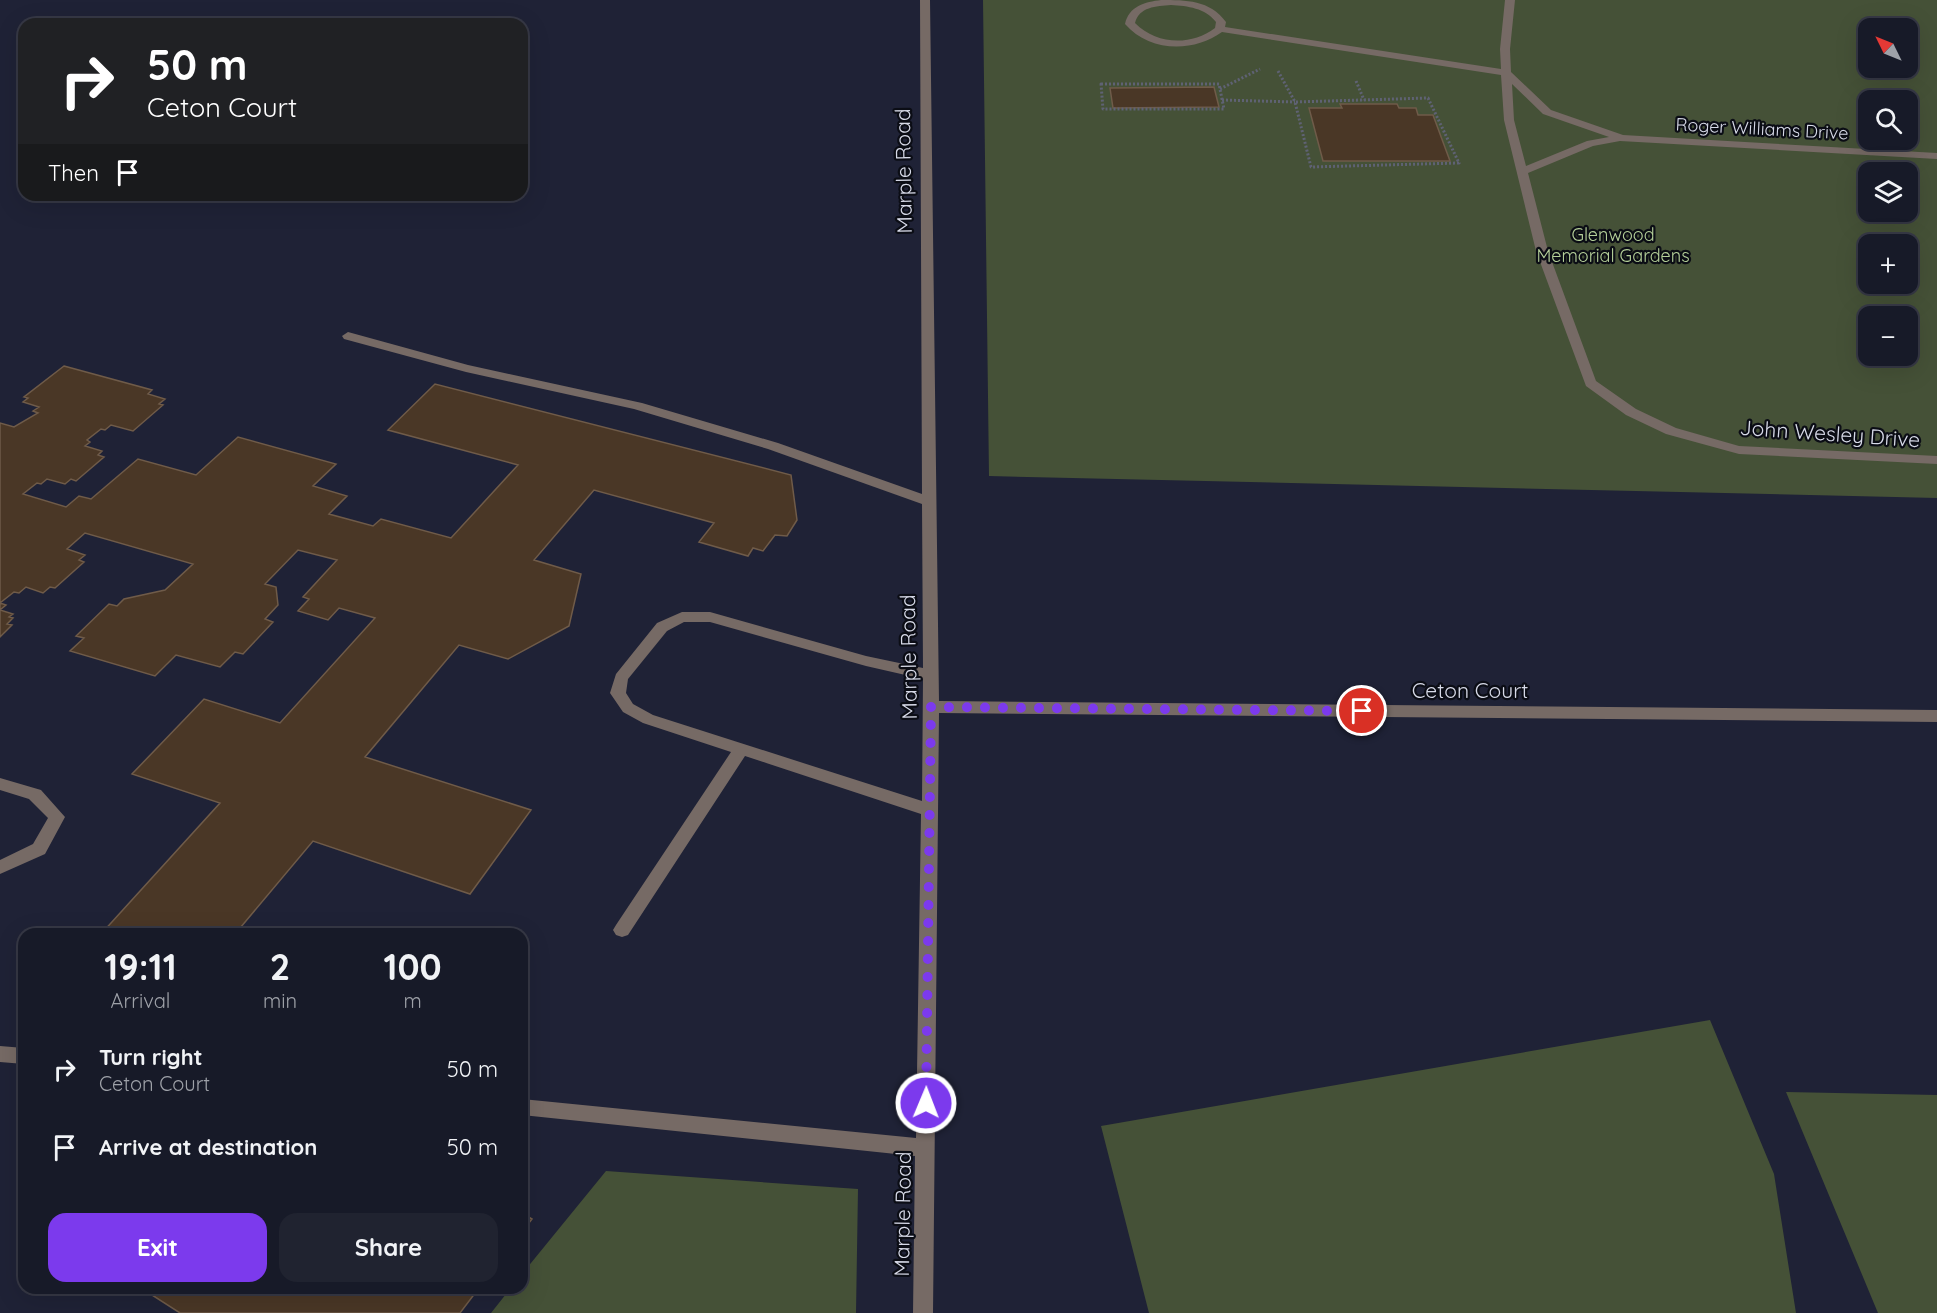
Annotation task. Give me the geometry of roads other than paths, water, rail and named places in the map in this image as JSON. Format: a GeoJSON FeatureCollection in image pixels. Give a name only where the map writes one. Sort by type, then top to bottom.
{"type":"FeatureCollection","features":[{"type":"Feature","properties":{"kind":"street","name":"Marple Road"},"geometry":{"type":"LineString","coordinates":[[923,1313],[931,707],[925,0]]}},
{"type":"Feature","properties":{"kind":"street","name":"John Wesley Drive"},"geometry":{"type":"LineString","coordinates":[[1510,0],[1505,49],[1509,120],[1542,251],[1590,382],[1631,412],[1671,431],[1740,450],[1937,460]]}},
{"type":"Feature","properties":{"kind":"street"},"geometry":{"type":"LineString","coordinates":[[1220,29],[1221,22],[1210,10],[1185,3],[1156,3],[1135,11],[1130,17],[1130,24],[1135,31],[1158,41],[1189,43],[1203,40],[1220,29],[1507,74]]}},
{"type":"Feature","properties":{"kind":"street","name":"Roger Williams Drive"},"geometry":{"type":"LineString","coordinates":[[1507,74],[1547,112],[1622,138]]}},
{"type":"Feature","properties":{"kind":"street","name":"Roger Williams Drive"},"geometry":{"type":"LineString","coordinates":[[1522,172],[1591,143],[1622,138],[1937,156]]}},
{"type":"Feature","properties":{"kind":"street"},"geometry":{"type":"LineString","coordinates":[[348,336],[466,368],[637,406],[773,446],[929,501]]}},
{"type":"Feature","properties":{"kind":"street"},"geometry":{"type":"LineString","coordinates":[[930,810],[648,719],[628,708],[618,693],[621,678],[662,627],[682,617],[710,618],[866,661],[931,675]]}},
{"type":"Feature","properties":{"kind":"street","name":"Ceton Court"},"geometry":{"type":"LineString","coordinates":[[931,707],[1937,716]]}},
{"type":"Feature","properties":{"kind":"street"},"geometry":{"type":"LineString","coordinates":[[622,930],[741,749]]}},
{"type":"Feature","properties":{"kind":"street"},"geometry":{"type":"LineString","coordinates":[[0,784],[35,794],[57,817],[39,849],[0,867]]}},
{"type":"Feature","properties":{"kind":"street"},"geometry":{"type":"LineString","coordinates":[[0,1054],[18,1056]]}},
{"type":"Feature","properties":{"kind":"street"},"geometry":{"type":"LineString","coordinates":[[528,1108],[925,1148]]}},
{"type":"Feature","properties":{"kind":"park label","name":"Glenwood Memorial Gardens"},"geometry":{"type":"Point","coordinates":[1613,245]}}]}
